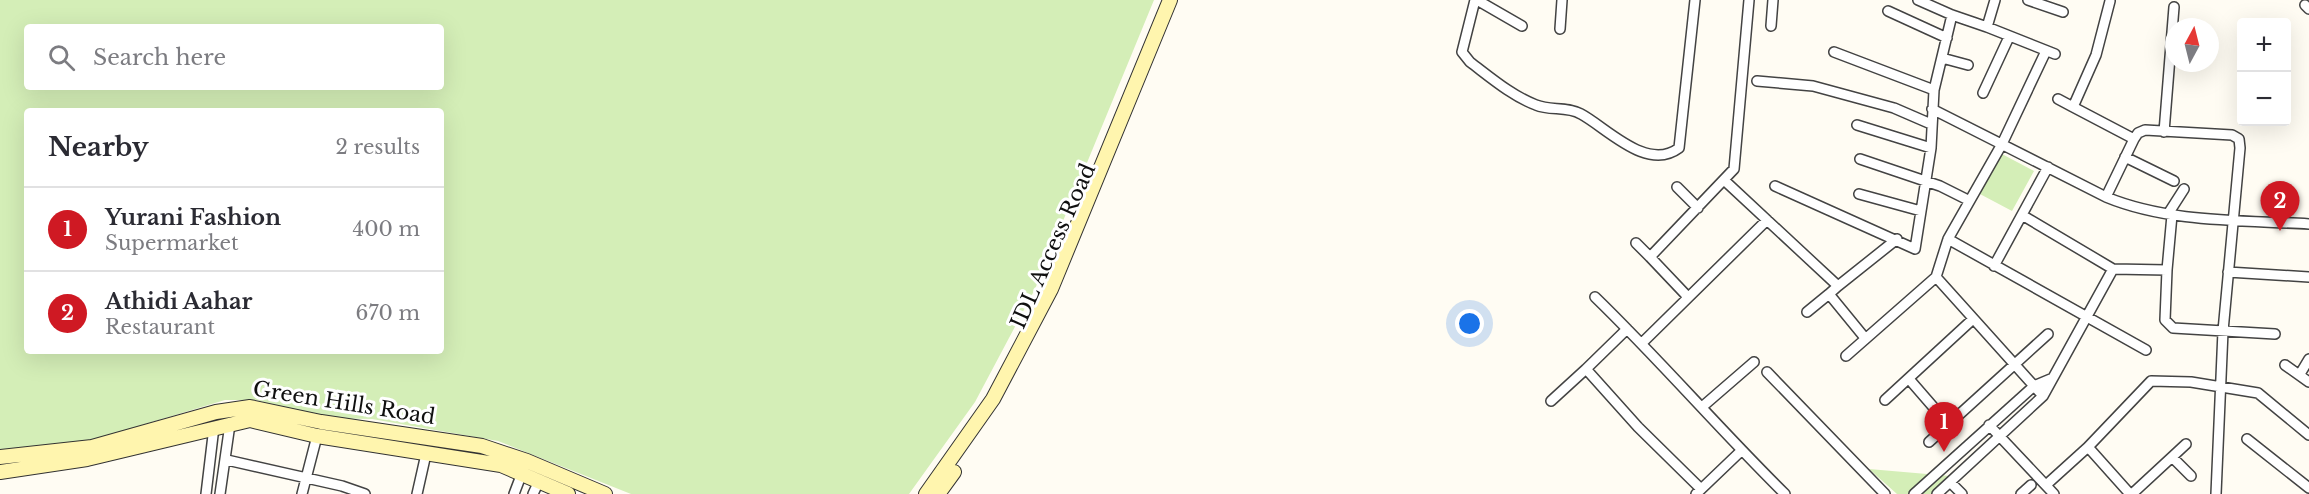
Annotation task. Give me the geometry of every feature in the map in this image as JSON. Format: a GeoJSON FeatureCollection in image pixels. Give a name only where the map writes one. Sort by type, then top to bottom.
{"type":"FeatureCollection","features":[{"type":"Feature","properties":{"kind":"street"},"geometry":{"type":"LineString","coordinates":[[926,494],[967,446],[1059,271],[1170,0]]}},
{"type":"Feature","properties":{"kind":"street","name":"IDL Access Road"},"geometry":{"type":"LineString","coordinates":[[938,494],[967,446],[1016,374],[1062,285],[1089,226],[1178,0]]}},
{"type":"Feature","properties":{"kind":"street"},"geometry":{"type":"LineString","coordinates":[[1522,26],[1476,0],[1462,52],[1470,62],[1537,106],[1568,109],[1581,114],[1601,129],[1643,153],[1673,152],[1679,148],[1695,0]]}},
{"type":"Feature","properties":{"kind":"street"},"geometry":{"type":"LineString","coordinates":[[1560,29],[1562,0]]}},
{"type":"Feature","properties":{"kind":"street"},"geometry":{"type":"LineString","coordinates":[[1650,257],[1734,169],[1749,0]]}},
{"type":"Feature","properties":{"kind":"street"},"geometry":{"type":"LineString","coordinates":[[1771,26],[1773,0]]}},
{"type":"Feature","properties":{"kind":"street"},"geometry":{"type":"LineString","coordinates":[[1846,356],[1936,277],[1948,239],[2051,52],[1918,0]]}},
{"type":"Feature","properties":{"kind":"street"},"geometry":{"type":"LineString","coordinates":[[1987,27],[1995,0]]}},
{"type":"Feature","properties":{"kind":"street"},"geometry":{"type":"LineString","coordinates":[[2028,0],[2063,12]]}},
{"type":"Feature","properties":{"kind":"street"},"geometry":{"type":"LineString","coordinates":[[2073,107],[2096,56],[2110,2]]}},
{"type":"Feature","properties":{"kind":"street"},"geometry":{"type":"LineString","coordinates":[[2164,132],[2174,7]]}},
{"type":"Feature","properties":{"kind":"street"},"geometry":{"type":"LineString","coordinates":[[1888,12],[1947,38]]}},
{"type":"Feature","properties":{"kind":"street"},"geometry":{"type":"LineString","coordinates":[[1775,186],[1915,249],[1930,148],[1934,90],[1952,15]]}},
{"type":"Feature","properties":{"kind":"street"},"geometry":{"type":"LineString","coordinates":[[1983,93],[2009,37]]}},
{"type":"Feature","properties":{"kind":"street"},"geometry":{"type":"LineString","coordinates":[[1834,52],[1934,90]]}},
{"type":"Feature","properties":{"kind":"street"},"geometry":{"type":"LineString","coordinates":[[1942,58],[1968,65]]}},
{"type":"Feature","properties":{"kind":"street"},"geometry":{"type":"LineString","coordinates":[[1757,81],[1813,86],[1894,108],[1931,124]]}},
{"type":"Feature","properties":{"kind":"street"},"geometry":{"type":"LineString","coordinates":[[2058,99],[2134,139]]}},
{"type":"Feature","properties":{"kind":"street"},"geometry":{"type":"LineString","coordinates":[[1932,109],[2128,206],[2170,214],[2309,224]]}},
{"type":"Feature","properties":{"kind":"street"},"geometry":{"type":"LineString","coordinates":[[1857,125],[1930,148]]}},
{"type":"Feature","properties":{"kind":"street"},"geometry":{"type":"LineString","coordinates":[[2106,197],[2138,133],[2145,130],[2232,135],[2239,139],[2223,331],[2216,494]]}},
{"type":"Feature","properties":{"kind":"street"},"geometry":{"type":"LineString","coordinates":[[2126,157],[2174,181]]}},
{"type":"Feature","properties":{"kind":"street"},"geometry":{"type":"LineString","coordinates":[[1860,159],[1925,181],[1968,200]]}},
{"type":"Feature","properties":{"kind":"street"},"geometry":{"type":"LineString","coordinates":[[1994,266],[2048,167]]}},
{"type":"Feature","properties":{"kind":"street"},"geometry":{"type":"LineString","coordinates":[[1724,180],[1838,286]]}},
{"type":"Feature","properties":{"kind":"street"},"geometry":{"type":"LineString","coordinates":[[1677,187],[1698,208]]}},
{"type":"Feature","properties":{"kind":"street"},"geometry":{"type":"LineString","coordinates":[[2184,189],[2170,214],[2165,320],[2167,325],[2173,328],[2275,334]]}},
{"type":"Feature","properties":{"kind":"street"},"geometry":{"type":"LineString","coordinates":[[1859,194],[1921,211]]}},
{"type":"Feature","properties":{"kind":"street"},"geometry":{"type":"LineString","coordinates":[[2022,214],[2113,269],[2167,270]]}},
{"type":"Feature","properties":{"kind":"street"},"geometry":{"type":"LineString","coordinates":[[1642,343],[1687,296],[1767,220]]}},
{"type":"Feature","properties":{"kind":"street"},"geometry":{"type":"LineString","coordinates":[[1807,312],[1897,239]]}},
{"type":"Feature","properties":{"kind":"street"},"geometry":{"type":"LineString","coordinates":[[1948,239],[2146,350]]}},
{"type":"Feature","properties":{"kind":"street"},"geometry":{"type":"LineString","coordinates":[[1636,243],[1687,296]]}},
{"type":"Feature","properties":{"kind":"street"},"geometry":{"type":"LineString","coordinates":[[1937,494],[2043,396],[2113,269]]}},
{"type":"Feature","properties":{"kind":"street"},"geometry":{"type":"LineString","coordinates":[[2228,272],[2309,277]]}},
{"type":"Feature","properties":{"kind":"street"},"geometry":{"type":"LineString","coordinates":[[1936,277],[2043,396]]}},
{"type":"Feature","properties":{"kind":"street"},"geometry":{"type":"LineString","coordinates":[[1829,294],[1865,338]]}},
{"type":"Feature","properties":{"kind":"street"},"geometry":{"type":"LineString","coordinates":[[1595,297],[1642,343],[1741,451],[1785,494]]}},
{"type":"Feature","properties":{"kind":"street"},"geometry":{"type":"LineString","coordinates":[[1885,400],[1973,319]]}},
{"type":"Feature","properties":{"kind":"street"},"geometry":{"type":"LineString","coordinates":[[1551,401],[1627,329]]}},
{"type":"Feature","properties":{"kind":"street"},"geometry":{"type":"LineString","coordinates":[[1929,442],[2048,334]]}},
{"type":"Feature","properties":{"kind":"street"},"geometry":{"type":"LineString","coordinates":[[2300,374],[2309,359]]}},
{"type":"Feature","properties":{"kind":"street"},"geometry":{"type":"LineString","coordinates":[[1702,407],[1754,362]]}},
{"type":"Feature","properties":{"kind":"street"},"geometry":{"type":"LineString","coordinates":[[2285,365],[2309,381]]}},
{"type":"Feature","properties":{"kind":"street"},"geometry":{"type":"LineString","coordinates":[[1586,369],[1699,491],[1741,451]]}},
{"type":"Feature","properties":{"kind":"street"},"geometry":{"type":"LineString","coordinates":[[1767,372],[1884,494]]}},
{"type":"Feature","properties":{"kind":"street"},"geometry":{"type":"LineString","coordinates":[[1914,494],[2034,386],[2053,378]]}},
{"type":"Feature","properties":{"kind":"street"},"geometry":{"type":"LineString","coordinates":[[1909,379],[1948,424]]}},
{"type":"Feature","properties":{"kind":"street"},"geometry":{"type":"LineString","coordinates":[[2046,485],[2088,447],[2151,381],[2191,382],[2258,393],[2309,435]]}},
{"type":"Feature","properties":{"kind":"street","name":"Green Hills Road"},"geometry":{"type":"LineString","coordinates":[[0,472],[87,459],[233,407],[270,410],[321,422],[482,446],[527,461],[605,494]]}},
{"type":"Feature","properties":{"kind":"street","name":"Green Hills Road"},"geometry":{"type":"LineString","coordinates":[[0,457],[92,447],[156,434],[214,428],[250,420],[317,436],[501,465],[522,473],[536,487],[568,494]]}},
{"type":"Feature","properties":{"kind":"street"},"geometry":{"type":"LineString","coordinates":[[220,494],[231,424]]}},
{"type":"Feature","properties":{"kind":"street"},"geometry":{"type":"LineString","coordinates":[[1989,425],[2054,494]]}},
{"type":"Feature","properties":{"kind":"street"},"geometry":{"type":"LineString","coordinates":[[206,494],[214,428]]}},
{"type":"Feature","properties":{"kind":"street"},"geometry":{"type":"LineString","coordinates":[[302,494],[317,436]]}},
{"type":"Feature","properties":{"kind":"street"},"geometry":{"type":"LineString","coordinates":[[2247,439],[2309,488]]}},
{"type":"Feature","properties":{"kind":"street"},"geometry":{"type":"LineString","coordinates":[[2088,447],[2131,494],[2186,444]]}},
{"type":"Feature","properties":{"kind":"street"},"geometry":{"type":"LineString","coordinates":[[417,494],[426,454]]}},
{"type":"Feature","properties":{"kind":"street"},"geometry":{"type":"LineString","coordinates":[[2172,457],[2191,476]]}},
{"type":"Feature","properties":{"kind":"street"},"geometry":{"type":"LineString","coordinates":[[227,460],[306,478],[341,490],[365,494]]}},
{"type":"Feature","properties":{"kind":"street"},"geometry":{"type":"LineString","coordinates":[[514,494],[522,473]]}},
{"type":"Feature","properties":{"kind":"street"},"geometry":{"type":"LineString","coordinates":[[1950,482],[1962,494]]}},
{"type":"Feature","properties":{"kind":"street"},"geometry":{"type":"LineString","coordinates":[[2021,494],[2031,485]]}},
{"type":"Feature","properties":{"kind":"green space"},"geometry":{"type":"Polygon","coordinates":[[[0,0],[1154,0],[1035,289],[975,402],[909,494],[631,494],[498,441],[372,419],[322,418],[256,400],[225,400],[89,441],[0,452],[0,0]]]}},
{"type":"Feature","properties":{"kind":"green space"},"geometry":{"type":"Polygon","coordinates":[[[2000,153],[2034,171],[2012,211],[1978,193],[2000,153]]]}},
{"type":"Feature","properties":{"kind":"green space"},"geometry":{"type":"Polygon","coordinates":[[[1869,469],[1950,476],[1932,494],[1897,494],[1869,469]]]}},
{"type":"Feature","properties":{"kind":"place","name":"Athidi Aahar"},"geometry":{"type":"Point","coordinates":[2280,231]}},
{"type":"Feature","properties":{"kind":"place","name":"Yurani Fashion"},"geometry":{"type":"Point","coordinates":[1944,452]}}]}
